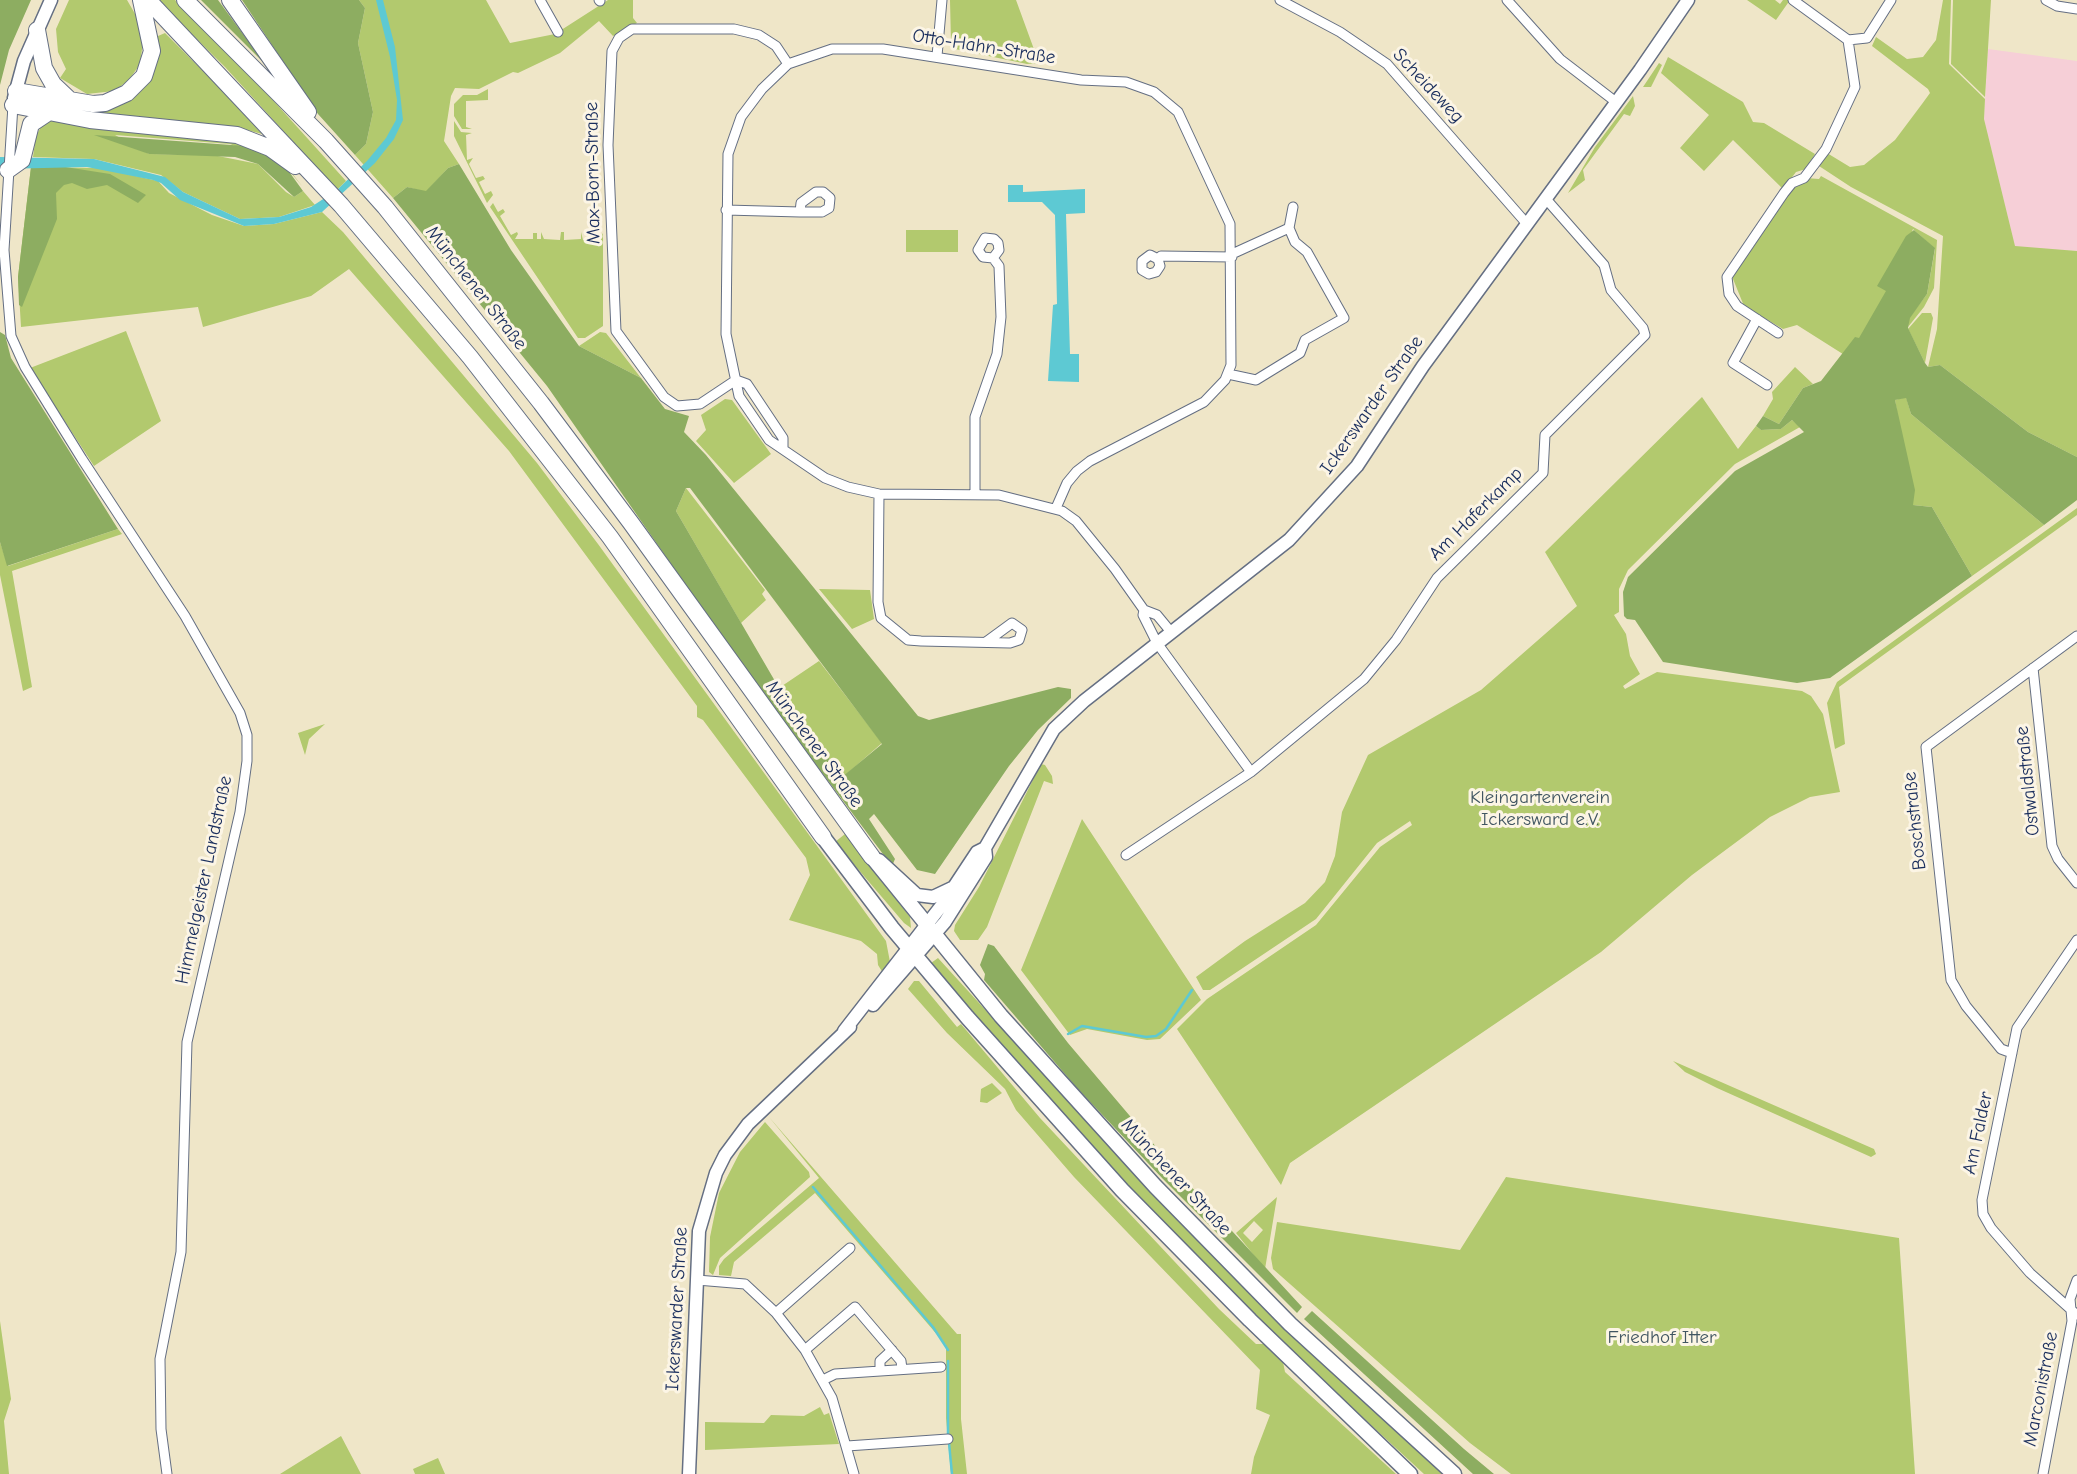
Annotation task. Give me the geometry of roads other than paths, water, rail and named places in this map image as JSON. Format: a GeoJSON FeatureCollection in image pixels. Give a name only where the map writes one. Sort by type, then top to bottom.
{"type":"FeatureCollection","features":[{"type":"Feature","properties":{"kind":"highway"},"geometry":{"type":"LineString","coordinates":[[14,98],[105,103],[127,93],[144,76],[152,41],[141,0]]}},
{"type":"Feature","properties":{"kind":"highway"},"geometry":{"type":"LineString","coordinates":[[148,0],[312,179]]}},
{"type":"Feature","properties":{"kind":"highway","name":"Münchener Straße"},"geometry":{"type":"LineString","coordinates":[[185,0],[326,141],[385,206],[615,502],[872,857]]}},
{"type":"Feature","properties":{"kind":"highway"},"geometry":{"type":"LineString","coordinates":[[230,0],[326,141]]}},
{"type":"Feature","properties":{"kind":"highway"},"geometry":{"type":"LineString","coordinates":[[37,30],[44,68],[53,84],[72,102]]}},
{"type":"Feature","properties":{"kind":"highway"},"geometry":{"type":"LineString","coordinates":[[14,98],[49,112],[237,135],[270,148],[312,179],[346,211],[531,433],[610,537],[823,837]]}},
{"type":"Feature","properties":{"kind":"highway"},"geometry":{"type":"LineString","coordinates":[[8,170],[22,160],[19,134],[49,112]]}},
{"type":"Feature","properties":{"kind":"main road"},"geometry":{"type":"LineString","coordinates":[[14,98],[37,30],[51,0]]}},
{"type":"Feature","properties":{"kind":"main road","name":"Ickerswarder Straße"},"geometry":{"type":"LineString","coordinates":[[930,930],[977,852],[985,848],[1054,729],[1157,643],[1289,540],[1357,466],[1423,366],[1688,0]]}},
{"type":"Feature","properties":{"kind":"main road"},"geometry":{"type":"LineString","coordinates":[[823,837],[912,952],[1122,1190],[1268,1338],[1410,1474]]}},
{"type":"Feature","properties":{"kind":"main road","name":"Ickerswarder Straße"},"geometry":{"type":"LineString","coordinates":[[690,1474],[702,1214],[724,1155],[748,1124],[871,1007],[986,857],[985,848]]}},
{"type":"Feature","properties":{"kind":"main road"},"geometry":{"type":"LineString","coordinates":[[872,857],[886,864],[917,895],[933,897],[954,887]]}},
{"type":"Feature","properties":{"kind":"main road","name":"Münchener Straße"},"geometry":{"type":"LineString","coordinates":[[872,857],[1001,1016],[1154,1186],[1290,1324],[1454,1474]]}},
{"type":"Feature","properties":{"kind":"street"},"geometry":{"type":"LineString","coordinates":[[540,0],[558,32]]}},
{"type":"Feature","properties":{"kind":"street"},"geometry":{"type":"LineString","coordinates":[[937,56],[942,0]]}},
{"type":"Feature","properties":{"kind":"street","name":"Scheideweg"},"geometry":{"type":"LineString","coordinates":[[1280,0],[1340,32],[1387,64],[1527,224]]}},
{"type":"Feature","properties":{"kind":"street"},"geometry":{"type":"LineString","coordinates":[[1507,0],[1560,59],[1616,102]]}},
{"type":"Feature","properties":{"kind":"street"},"geometry":{"type":"LineString","coordinates":[[1793,0],[1848,40],[1867,38],[1891,0]]}},
{"type":"Feature","properties":{"kind":"street"},"geometry":{"type":"LineString","coordinates":[[2046,0],[2057,6],[2077,9]]}},
{"type":"Feature","properties":{"kind":"street","name":"Max-Born-Straße"},"geometry":{"type":"LineString","coordinates":[[736,380],[700,404],[677,406],[664,397],[616,331],[608,145],[612,51],[619,38],[632,29],[734,29],[759,35],[776,47],[788,64]]}},
{"type":"Feature","properties":{"kind":"street"},"geometry":{"type":"LineString","coordinates":[[1779,333],[1737,306],[1729,294],[1727,277],[1784,192],[1814,167],[1850,103],[1856,79],[1848,40]]}},
{"type":"Feature","properties":{"kind":"street","name":"Otto-Hahn-Straße"},"geometry":{"type":"LineString","coordinates":[[736,380],[726,334],[726,210],[728,154],[736,127],[762,89],[788,64],[849,47],[937,56],[1081,80],[1126,82],[1142,86],[1161,97],[1178,112],[1230,224],[1232,255],[1228,374]]}},
{"type":"Feature","properties":{"kind":"street"},"geometry":{"type":"LineString","coordinates":[[14,98],[19,134]]}},
{"type":"Feature","properties":{"kind":"street","name":"Himmelgeister Landstraße"},"geometry":{"type":"LineString","coordinates":[[8,170],[5,214],[7,319],[17,351],[82,459],[185,616],[240,713],[247,735],[247,761],[240,812],[187,1042],[181,1252],[160,1359],[161,1429],[167,1474]]}},
{"type":"Feature","properties":{"kind":"street","name":"Am Haferkamp"},"geometry":{"type":"LineString","coordinates":[[1126,855],[1251,772],[1364,679],[1395,640],[1437,578],[1543,473],[1545,435],[1645,335],[1643,328],[1611,290],[1604,265],[1546,199]]}},
{"type":"Feature","properties":{"kind":"street"},"geometry":{"type":"LineString","coordinates":[[1056,508],[1067,483],[1090,461],[1204,402],[1228,374],[1256,380],[1300,353],[1305,340],[1344,318],[1307,252],[1295,242],[1289,228],[1293,207]]}},
{"type":"Feature","properties":{"kind":"street"},"geometry":{"type":"LineString","coordinates":[[726,210],[800,212]]}},
{"type":"Feature","properties":{"kind":"street"},"geometry":{"type":"LineString","coordinates":[[1158,259],[1161,256],[1232,255],[1289,228]]}},
{"type":"Feature","properties":{"kind":"street"},"geometry":{"type":"LineString","coordinates":[[975,493],[975,417],[997,354],[1002,317],[999,265],[993,258]]}},
{"type":"Feature","properties":{"kind":"street"},"geometry":{"type":"LineString","coordinates":[[1757,319],[1732,363],[1767,385]]}},
{"type":"Feature","properties":{"kind":"street"},"geometry":{"type":"LineString","coordinates":[[736,380],[747,384],[783,438],[783,447],[825,478],[879,494],[975,493],[1023,499],[1056,508],[1076,521],[1144,610],[1157,615],[1171,632]]}},
{"type":"Feature","properties":{"kind":"street"},"geometry":{"type":"LineString","coordinates":[[879,494],[878,602],[881,618],[908,640],[986,642]]}},
{"type":"Feature","properties":{"kind":"street"},"geometry":{"type":"LineString","coordinates":[[1144,610],[1143,615],[1157,643],[1251,772]]}},
{"type":"Feature","properties":{"kind":"street","name":"Boschstraße"},"geometry":{"type":"LineString","coordinates":[[2012,1053],[2001,1049],[1966,1006],[1951,980],[1925,754],[1932,740],[2077,636]]}},
{"type":"Feature","properties":{"kind":"street","name":"Ostwaldstraße"},"geometry":{"type":"LineString","coordinates":[[2033,668],[2052,846],[2057,859],[2077,883]]}},
{"type":"Feature","properties":{"kind":"street","name":"Am Falder"},"geometry":{"type":"LineString","coordinates":[[2074,1313],[2030,1273],[1991,1228],[1983,1214],[1985,1182],[2017,1028],[2077,940]]}},
{"type":"Feature","properties":{"kind":"street"},"geometry":{"type":"LineString","coordinates":[[776,1313],[850,1248]]}},
{"type":"Feature","properties":{"kind":"street"},"geometry":{"type":"LineString","coordinates":[[697,1280],[745,1284],[776,1313],[805,1350],[823,1380],[839,1418],[854,1474]]}},
{"type":"Feature","properties":{"kind":"street","name":"Marconistraße"},"geometry":{"type":"LineString","coordinates":[[2043,1474],[2074,1313],[2070,1299],[2077,1280]]}},
{"type":"Feature","properties":{"kind":"street"},"geometry":{"type":"LineString","coordinates":[[805,1350],[855,1307],[901,1361],[902,1369]]}},
{"type":"Feature","properties":{"kind":"street"},"geometry":{"type":"LineString","coordinates":[[880,1370],[880,1361],[892,1350]]}},
{"type":"Feature","properties":{"kind":"street"},"geometry":{"type":"LineString","coordinates":[[823,1380],[835,1374],[941,1367]]}},
{"type":"Feature","properties":{"kind":"street"},"geometry":{"type":"LineString","coordinates":[[847,1446],[948,1438]]}},
{"type":"Feature","properties":{"kind":"water"},"geometry":{"type":"Polygon","coordinates":[[[376,0],[383,0],[395,47],[403,120],[394,139],[375,163],[322,212],[274,224],[244,226],[180,200],[161,183],[153,180],[87,167],[0,169],[0,157],[94,159],[165,177],[183,192],[240,219],[279,217],[311,207],[337,190],[367,161],[386,138],[396,120],[397,100],[390,57],[376,0]]]}},
{"type":"Feature","properties":{"kind":"water"},"geometry":{"type":"Polygon","coordinates":[[[1008,185],[1023,185],[1023,192],[1085,189],[1085,213],[1066,214],[1070,354],[1079,354],[1079,382],[1048,381],[1053,305],[1057,304],[1055,215],[1042,202],[1008,202],[1008,185]]]}},
{"type":"Feature","properties":{"kind":"waterway"},"geometry":{"type":"LineString","coordinates":[[1068,1034],[1082,1026],[1146,1037],[1156,1036],[1166,1029],[1192,990]]}},
{"type":"Feature","properties":{"kind":"waterway"},"geometry":{"type":"LineString","coordinates":[[813,1187],[933,1327],[948,1350]]}},
{"type":"Feature","properties":{"kind":"waterway"},"geometry":{"type":"LineString","coordinates":[[948,1361],[948,1436]]}},
{"type":"Feature","properties":{"kind":"waterway"},"geometry":{"type":"LineString","coordinates":[[949,1443],[952,1474]]}},
{"type":"Feature","properties":{"kind":"park label","name":"Kleingartenverein Ickersward e.V."},"geometry":{"type":"Point","coordinates":[1540,809]}},
{"type":"Feature","properties":{"kind":"park label","name":"Friedhof Itter"},"geometry":{"type":"Point","coordinates":[1662,1338]}}]}
